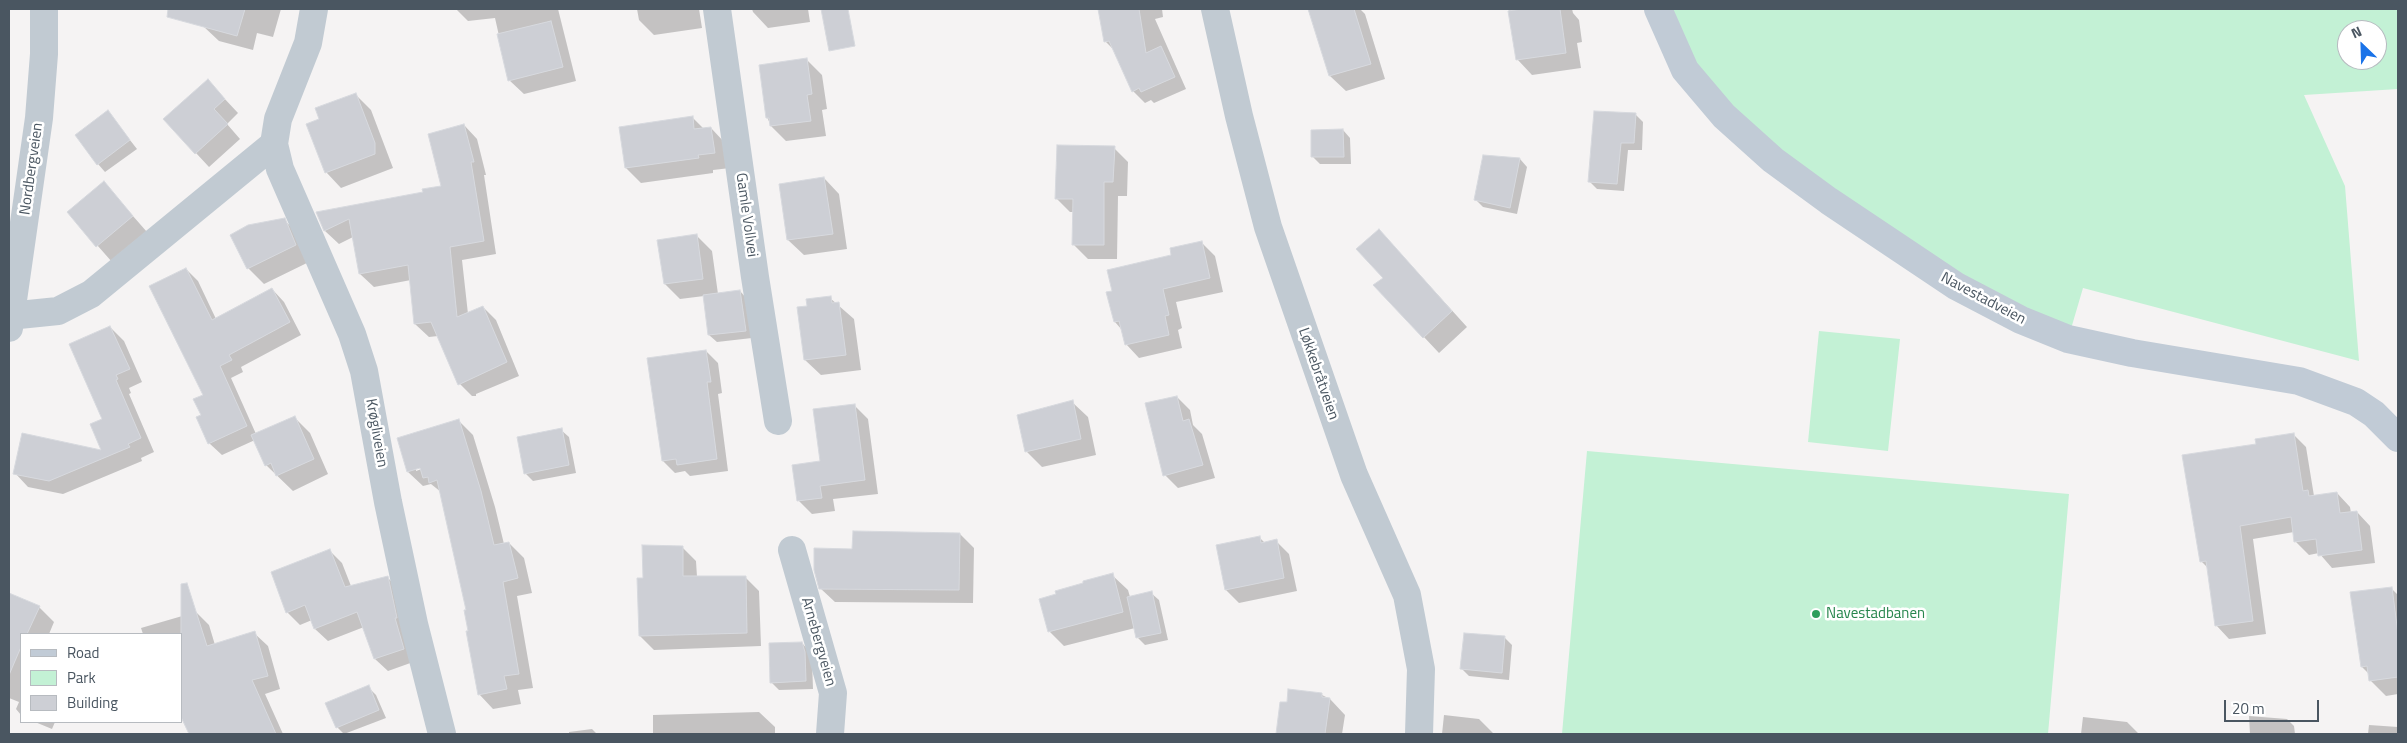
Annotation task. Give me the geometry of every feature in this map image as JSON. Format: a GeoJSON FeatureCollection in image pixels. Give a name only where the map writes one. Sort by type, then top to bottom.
{"type":"FeatureCollection","features":[{"type":"Feature","properties":{"kind":"street","name":"Nordbergveien"},"geometry":{"type":"LineString","coordinates":[[9,320],[39,118],[44,54],[44,9]]}},
{"type":"Feature","properties":{"kind":"street","name":"Krøgliveien"},"geometry":{"type":"LineString","coordinates":[[314,9],[308,43],[278,119],[274,144],[280,169],[352,334],[364,371],[412,614],[442,734]]}},
{"type":"Feature","properties":{"kind":"street","name":"Gamle Vollvei"},"geometry":{"type":"LineString","coordinates":[[717,9],[755,277],[778,421]]}},
{"type":"Feature","properties":{"kind":"street","name":"Løkkebråtveien"},"geometry":{"type":"LineString","coordinates":[[1215,9],[1239,116],[1268,227],[1354,475],[1407,595],[1421,668],[1419,734]]}},
{"type":"Feature","properties":{"kind":"street","name":"Navestadveien"},"geometry":{"type":"LineString","coordinates":[[1658,9],[1685,70],[1724,116],[1773,160],[1821,195],[1956,286],[2021,320],[2068,339],[2132,353],[2299,381],[2356,402],[2374,414],[2398,438]]}},
{"type":"Feature","properties":{"kind":"street"},"geometry":{"type":"LineString","coordinates":[[9,320],[58,311],[90,294],[274,144]]}},
{"type":"Feature","properties":{"kind":"street","name":"Arnebergveien"},"geometry":{"type":"LineString","coordinates":[[792,550],[833,693],[830,734]]}},
{"type":"Feature","properties":{"kind":"green space"},"geometry":{"type":"Polygon","coordinates":[[[1658,9],[2398,9],[2398,89],[2304,95],[2345,186],[2359,361],[2083,288],[2068,339],[2021,320],[1724,116],[1658,9]]]}},
{"type":"Feature","properties":{"kind":"green space"},"geometry":{"type":"Polygon","coordinates":[[[1819,331],[1900,339],[1888,451],[1808,442],[1819,331]]]}},
{"type":"Feature","properties":{"kind":"green space","name":"Navestadbanen"},"geometry":{"type":"Polygon","coordinates":[[[1587,451],[2069,494],[2048,734],[1562,734],[1587,451]]]}},
{"type":"Feature","properties":{"kind":"building"},"geometry":{"type":"Polygon","coordinates":[[[168,9],[245,9],[237,36],[167,17],[168,9]]]}},
{"type":"Feature","properties":{"kind":"building"},"geometry":{"type":"Polygon","coordinates":[[[821,9],[848,9],[855,46],[829,51],[821,9]]]}},
{"type":"Feature","properties":{"kind":"building"},"geometry":{"type":"Polygon","coordinates":[[[1098,9],[1139,9],[1146,53],[1161,46],[1175,77],[1141,92],[1139,88],[1132,92],[1109,41],[1104,42],[1098,9]]]}},
{"type":"Feature","properties":{"kind":"building"},"geometry":{"type":"Polygon","coordinates":[[[1308,9],[1354,9],[1371,64],[1329,76],[1308,9]]]}},
{"type":"Feature","properties":{"kind":"building"},"geometry":{"type":"Polygon","coordinates":[[[1560,9],[1566,53],[1516,60],[1508,11],[1560,9]]]}},
{"type":"Feature","properties":{"kind":"building"},"geometry":{"type":"Polygon","coordinates":[[[551,21],[563,67],[508,81],[497,34],[551,21]]]}},
{"type":"Feature","properties":{"kind":"building"},"geometry":{"type":"Polygon","coordinates":[[[807,58],[812,94],[807,95],[811,121],[770,126],[769,118],[766,118],[759,65],[807,58]]]}},
{"type":"Feature","properties":{"kind":"building"},"geometry":{"type":"Polygon","coordinates":[[[208,79],[225,99],[214,109],[228,124],[195,154],[163,119],[208,79]]]}},
{"type":"Feature","properties":{"kind":"building"},"geometry":{"type":"Polygon","coordinates":[[[356,93],[375,143],[375,154],[325,173],[306,124],[319,119],[315,108],[356,93]]]}},
{"type":"Feature","properties":{"kind":"building"},"geometry":{"type":"Polygon","coordinates":[[[108,110],[130,140],[97,165],[75,135],[108,110]]]}},
{"type":"Feature","properties":{"kind":"building"},"geometry":{"type":"Polygon","coordinates":[[[1594,111],[1636,113],[1634,143],[1621,143],[1617,184],[1588,182],[1594,111]]]}},
{"type":"Feature","properties":{"kind":"building"},"geometry":{"type":"Polygon","coordinates":[[[693,116],[694,129],[711,127],[715,153],[698,155],[699,158],[625,168],[619,127],[693,116]]]}},
{"type":"Feature","properties":{"kind":"building"},"geometry":{"type":"Polygon","coordinates":[[[464,124],[474,162],[471,162],[484,241],[450,247],[457,317],[483,306],[507,362],[458,385],[431,322],[414,324],[408,265],[359,274],[349,219],[324,231],[316,212],[423,192],[422,189],[441,186],[428,134],[464,124]]]}},
{"type":"Feature","properties":{"kind":"building"},"geometry":{"type":"Polygon","coordinates":[[[1343,129],[1344,157],[1311,157],[1311,130],[1343,129]]]}},
{"type":"Feature","properties":{"kind":"building"},"geometry":{"type":"Polygon","coordinates":[[[1057,145],[1115,146],[1113,182],[1104,182],[1104,245],[1072,245],[1073,199],[1055,199],[1057,145]]]}},
{"type":"Feature","properties":{"kind":"building"},"geometry":{"type":"Polygon","coordinates":[[[1483,155],[1520,158],[1510,208],[1474,200],[1483,155]]]}},
{"type":"Feature","properties":{"kind":"building"},"geometry":{"type":"Polygon","coordinates":[[[824,177],[833,234],[787,240],[779,184],[824,177]]]}},
{"type":"Feature","properties":{"kind":"building"},"geometry":{"type":"Polygon","coordinates":[[[104,181],[133,216],[96,247],[67,212],[104,181]]]}},
{"type":"Feature","properties":{"kind":"building"},"geometry":{"type":"Polygon","coordinates":[[[285,218],[296,245],[247,269],[230,235],[248,225],[285,218]]]}},
{"type":"Feature","properties":{"kind":"building"},"geometry":{"type":"Polygon","coordinates":[[[1379,229],[1452,311],[1423,338],[1373,285],[1383,278],[1356,249],[1379,229]]]}},
{"type":"Feature","properties":{"kind":"building"},"geometry":{"type":"Polygon","coordinates":[[[697,234],[703,279],[664,284],[657,240],[697,234]]]}},
{"type":"Feature","properties":{"kind":"building"},"geometry":{"type":"Polygon","coordinates":[[[1202,241],[1210,278],[1163,289],[1169,315],[1165,316],[1169,335],[1125,345],[1119,321],[1114,322],[1106,292],[1112,291],[1107,270],[1171,255],[1170,248],[1202,241]]]}},
{"type":"Feature","properties":{"kind":"building"},"geometry":{"type":"Polygon","coordinates":[[[186,268],[212,320],[272,288],[290,322],[229,355],[232,360],[220,366],[247,426],[208,444],[196,417],[201,415],[193,399],[203,395],[149,286],[186,268]]]}},
{"type":"Feature","properties":{"kind":"building"},"geometry":{"type":"Polygon","coordinates":[[[740,290],[746,331],[708,335],[703,295],[740,290]]]}},
{"type":"Feature","properties":{"kind":"building"},"geometry":{"type":"Polygon","coordinates":[[[831,296],[832,303],[839,302],[846,355],[804,360],[797,307],[807,306],[806,299],[831,296]]]}},
{"type":"Feature","properties":{"kind":"building"},"geometry":{"type":"Polygon","coordinates":[[[110,326],[130,369],[116,375],[118,379],[116,380],[141,438],[128,444],[130,447],[49,481],[13,474],[22,433],[101,450],[90,424],[102,419],[69,344],[110,326]]]}},
{"type":"Feature","properties":{"kind":"building"},"geometry":{"type":"Polygon","coordinates":[[[706,350],[711,382],[707,382],[717,459],[677,465],[676,459],[662,461],[647,358],[706,350]]]}},
{"type":"Feature","properties":{"kind":"building"},"geometry":{"type":"Polygon","coordinates":[[[1177,396],[1183,421],[1189,419],[1203,465],[1163,476],[1145,403],[1177,396]]]}},
{"type":"Feature","properties":{"kind":"building"},"geometry":{"type":"Polygon","coordinates":[[[1073,400],[1081,439],[1025,452],[1017,415],[1073,400]]]}},
{"type":"Feature","properties":{"kind":"building"},"geometry":{"type":"Polygon","coordinates":[[[855,404],[865,480],[820,486],[822,498],[797,501],[792,465],[820,461],[813,409],[855,404]]]}},
{"type":"Feature","properties":{"kind":"building"},"geometry":{"type":"Polygon","coordinates":[[[295,416],[314,459],[276,476],[271,463],[265,466],[251,435],[295,416]]]}},
{"type":"Feature","properties":{"kind":"building"},"geometry":{"type":"Polygon","coordinates":[[[459,419],[481,491],[494,545],[509,542],[518,578],[503,582],[519,674],[504,676],[507,689],[478,695],[466,631],[468,631],[464,610],[466,610],[437,480],[429,483],[428,477],[423,478],[420,468],[407,472],[397,438],[459,419]]]}},
{"type":"Feature","properties":{"kind":"building"},"geometry":{"type":"Polygon","coordinates":[[[562,428],[569,465],[524,474],[517,437],[562,428]]]}},
{"type":"Feature","properties":{"kind":"building"},"geometry":{"type":"Polygon","coordinates":[[[2294,433],[2303,491],[2308,490],[2309,496],[2337,492],[2340,513],[2357,511],[2362,550],[2318,556],[2316,539],[2294,542],[2291,517],[2240,526],[2253,621],[2215,626],[2206,561],[2200,562],[2182,455],[2256,444],[2255,439],[2294,433]]]}},
{"type":"Feature","properties":{"kind":"building"},"geometry":{"type":"Polygon","coordinates":[[[853,531],[960,533],[959,590],[819,589],[814,570],[814,548],[852,549],[853,531]]]}},
{"type":"Feature","properties":{"kind":"building"},"geometry":{"type":"Polygon","coordinates":[[[1260,536],[1261,543],[1277,539],[1284,578],[1225,590],[1216,545],[1260,536]]]}},
{"type":"Feature","properties":{"kind":"building"},"geometry":{"type":"Polygon","coordinates":[[[642,545],[683,546],[683,576],[746,576],[747,633],[639,636],[637,578],[643,578],[642,545]]]}},
{"type":"Feature","properties":{"kind":"building"},"geometry":{"type":"Polygon","coordinates":[[[330,549],[345,587],[388,576],[397,618],[395,618],[404,649],[374,659],[357,612],[314,629],[305,605],[286,613],[271,572],[330,549]]]}},
{"type":"Feature","properties":{"kind":"building"},"geometry":{"type":"Polygon","coordinates":[[[1113,573],[1123,612],[1048,632],[1039,599],[1056,594],[1055,591],[1083,583],[1083,581],[1113,573]]]}},
{"type":"Feature","properties":{"kind":"building"},"geometry":{"type":"Polygon","coordinates":[[[187,583],[207,646],[255,631],[268,676],[252,680],[276,734],[189,734],[182,719],[181,584],[187,583]]]}},
{"type":"Feature","properties":{"kind":"building"},"geometry":{"type":"Polygon","coordinates":[[[2392,587],[2398,634],[2398,677],[2369,681],[2367,666],[2361,667],[2350,592],[2392,587]]]}},
{"type":"Feature","properties":{"kind":"building"},"geometry":{"type":"Polygon","coordinates":[[[1152,591],[1161,633],[1136,638],[1127,597],[1152,591]]]}},
{"type":"Feature","properties":{"kind":"building"},"geometry":{"type":"Polygon","coordinates":[[[9,593],[40,606],[27,633],[20,633],[20,649],[9,675],[9,593]]]}},
{"type":"Feature","properties":{"kind":"building"},"geometry":{"type":"Polygon","coordinates":[[[1464,633],[1505,636],[1502,673],[1460,669],[1464,633]]]}},
{"type":"Feature","properties":{"kind":"building"},"geometry":{"type":"Polygon","coordinates":[[[802,642],[805,652],[806,681],[770,683],[769,643],[802,642]]]}},
{"type":"Feature","properties":{"kind":"building"},"geometry":{"type":"Polygon","coordinates":[[[369,685],[379,710],[336,728],[325,703],[369,685]]]}},
{"type":"Feature","properties":{"kind":"building"},"geometry":{"type":"Polygon","coordinates":[[[1288,689],[1322,693],[1322,697],[1330,698],[1325,734],[1276,734],[1280,702],[1287,702],[1288,689]]]}},
{"type":"Feature","properties":{"kind":"place","name":"Navestadbanen"},"geometry":{"type":"Point","coordinates":[1816,614]}}]}
